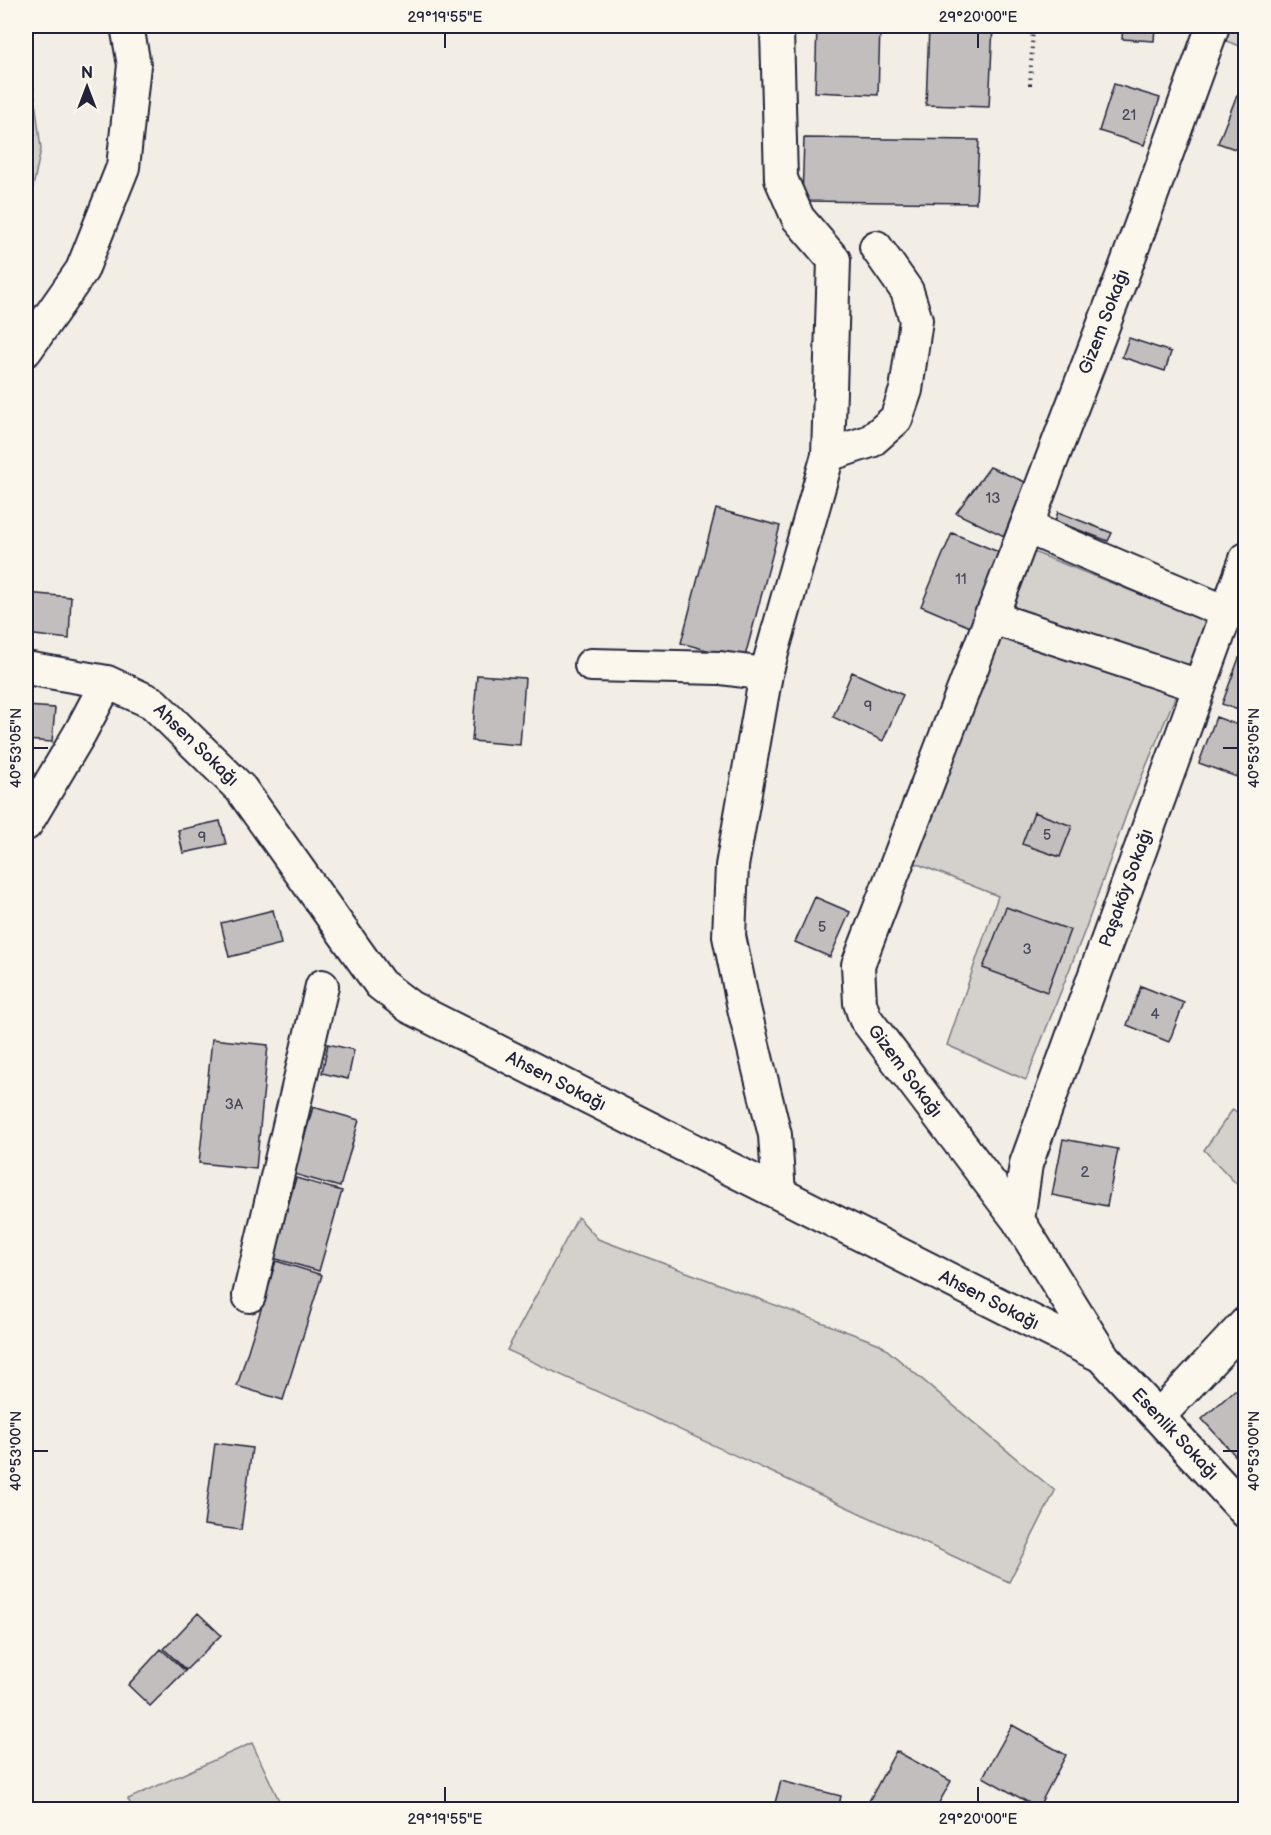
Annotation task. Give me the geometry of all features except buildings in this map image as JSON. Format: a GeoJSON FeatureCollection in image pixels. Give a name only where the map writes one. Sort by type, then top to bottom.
{"type":"FeatureCollection","features":[{"type":"Feature","properties":{"kind":"street"},"geometry":{"type":"LineString","coordinates":[[26,350],[82,270],[123,167],[134,65],[126,26]]}},
{"type":"Feature","properties":{"kind":"street"},"geometry":{"type":"LineString","coordinates":[[774,26],[777,31],[781,179],[798,218],[834,260],[828,455],[766,674],[732,866],[729,936],[775,1135],[779,1193]]}},
{"type":"Feature","properties":{"kind":"street","name":"Gizem Sokağı"},"geometry":{"type":"LineString","coordinates":[[1104,1358],[1018,1220],[865,1018],[860,1003],[858,965],[1126,266],[1213,26]]}},
{"type":"Feature","properties":{"kind":"street"},"geometry":{"type":"LineString","coordinates":[[828,455],[871,441],[896,419],[906,390],[916,320],[907,291],[876,247]]}},
{"type":"Feature","properties":{"kind":"street"},"geometry":{"type":"LineString","coordinates":[[1026,527],[1226,612]]}},
{"type":"Feature","properties":{"kind":"street","name":"Paşaköy Sokağı"},"geometry":{"type":"LineString","coordinates":[[1018,1220],[1026,1164],[1245,559]]}},
{"type":"Feature","properties":{"kind":"street"},"geometry":{"type":"LineString","coordinates":[[990,617],[1199,686]]}},
{"type":"Feature","properties":{"kind":"street"},"geometry":{"type":"LineString","coordinates":[[591,665],[720,668],[766,674]]}},
{"type":"Feature","properties":{"kind":"street","name":"Ahsen Sokağı"},"geometry":{"type":"LineString","coordinates":[[26,668],[107,682],[153,703],[241,789],[380,984],[410,1007],[1104,1358]]}},
{"type":"Feature","properties":{"kind":"street"},"geometry":{"type":"LineString","coordinates":[[26,824],[107,682]]}},
{"type":"Feature","properties":{"kind":"street"},"geometry":{"type":"LineString","coordinates":[[249,1296],[322,987]]}},
{"type":"Feature","properties":{"kind":"street"},"geometry":{"type":"LineString","coordinates":[[1159,1416],[1245,1323]]}},
{"type":"Feature","properties":{"kind":"street","name":"Esenlik Sokağı"},"geometry":{"type":"LineString","coordinates":[[1104,1358],[1245,1512]]}},
{"type":"Feature","properties":{"kind":"path"},"geometry":{"type":"LineString","coordinates":[[1030,85],[1033,26]]}},
{"type":"Feature","properties":{"kind":"shaded area"},"geometry":{"type":"Polygon","coordinates":[[[26,26],[41,149],[26,220],[26,26]]]}},
{"type":"Feature","properties":{"kind":"shaded area"},"geometry":{"type":"Polygon","coordinates":[[[1225,26],[1245,26],[1245,48],[1221,39],[1225,26]]]}},
{"type":"Feature","properties":{"kind":"shaded area"},"geometry":{"type":"Polygon","coordinates":[[[1031,551],[1207,621],[1129,807],[1085,930],[1026,1080],[947,1045],[998,896],[915,863],[1031,551]]]}},
{"type":"Feature","properties":{"kind":"shaded area"},"geometry":{"type":"Polygon","coordinates":[[[1233,1109],[1245,1119],[1245,1193],[1204,1150],[1233,1109]]]}},
{"type":"Feature","properties":{"kind":"shaded area"},"geometry":{"type":"Polygon","coordinates":[[[578,1217],[598,1239],[880,1344],[1055,1491],[1009,1582],[507,1350],[578,1217]]]}},
{"type":"Feature","properties":{"kind":"shaded area"},"geometry":{"type":"Polygon","coordinates":[[[252,1743],[283,1809],[133,1809],[128,1799],[252,1743]]]}}]}
